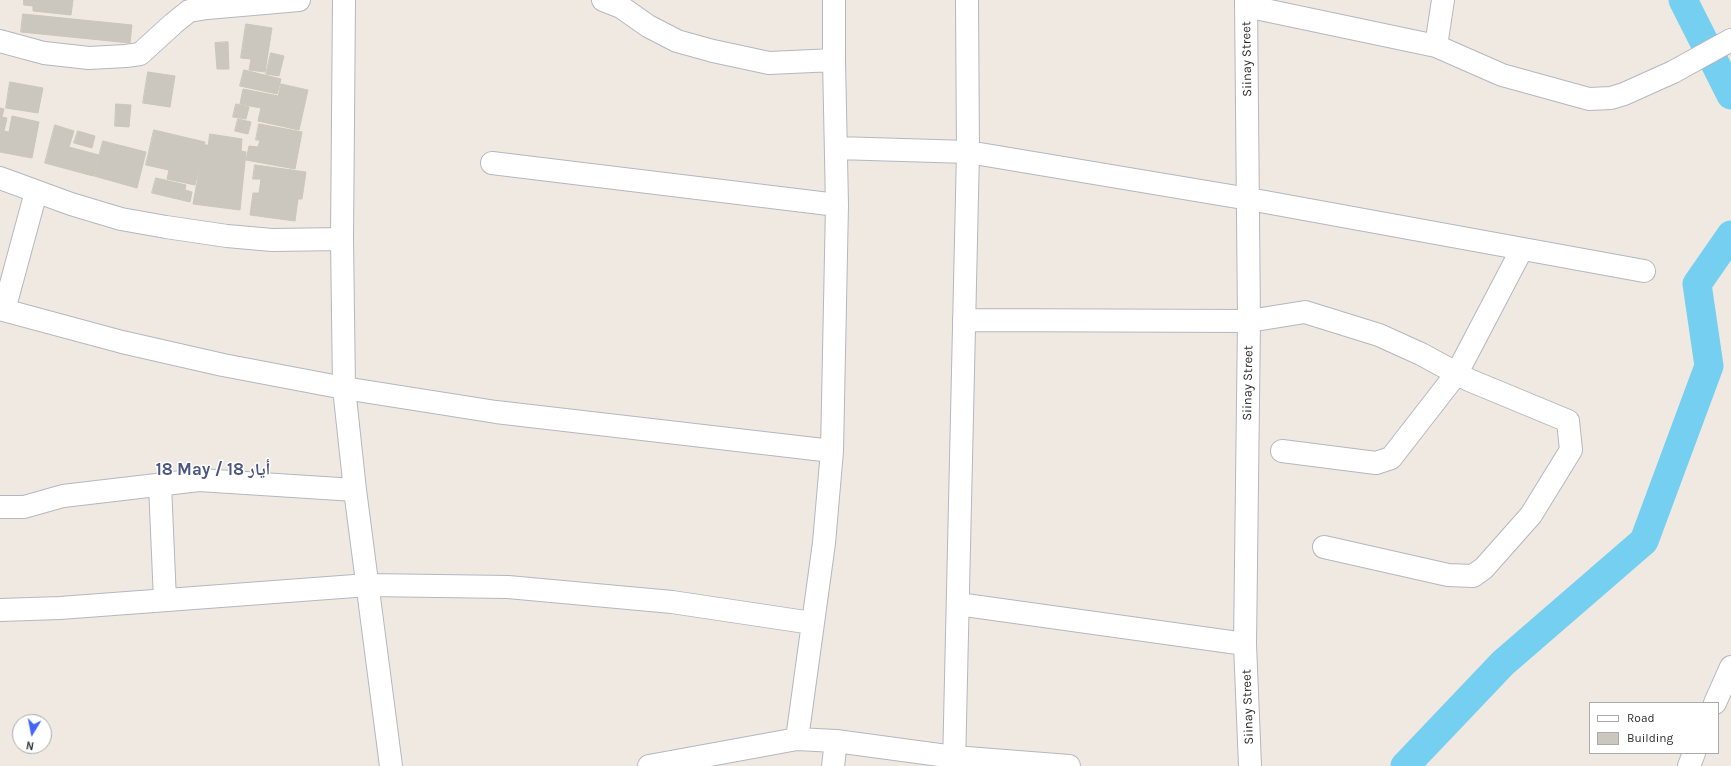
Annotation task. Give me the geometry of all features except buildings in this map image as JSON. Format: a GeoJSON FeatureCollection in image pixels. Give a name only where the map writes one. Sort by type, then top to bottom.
{"type":"FeatureCollection","features":[{"type":"Feature","properties":{"kind":"street"},"geometry":{"type":"LineString","coordinates":[[0,41],[44,53],[90,58],[126,56],[140,54],[189,11],[206,8],[299,0]]}},
{"type":"Feature","properties":{"kind":"street"},"geometry":{"type":"LineString","coordinates":[[344,0],[342,239],[344,388],[355,490],[390,766]]}},
{"type":"Feature","properties":{"kind":"street"},"geometry":{"type":"LineString","coordinates":[[603,0],[621,7],[648,26],[677,41],[713,51],[769,62],[834,60]]}},
{"type":"Feature","properties":{"kind":"street"},"geometry":{"type":"LineString","coordinates":[[797,739],[824,542],[832,451],[837,205],[834,0]]}},
{"type":"Feature","properties":{"kind":"street"},"geometry":{"type":"LineString","coordinates":[[954,761],[968,152],[967,0]]}},
{"type":"Feature","properties":{"kind":"street"},"geometry":{"type":"LineString","coordinates":[[1436,46],[1443,0]]}},
{"type":"Feature","properties":{"kind":"street"},"geometry":{"type":"LineString","coordinates":[[1246,3],[1436,46],[1502,75],[1589,98],[1611,98],[1624,94],[1673,72],[1729,42]]}},
{"type":"Feature","properties":{"kind":"street","name":"Siinay Street"},"geometry":{"type":"LineString","coordinates":[[1246,3],[1249,321],[1245,644],[1250,766]]}},
{"type":"Feature","properties":{"kind":"street"},"geometry":{"type":"LineString","coordinates":[[837,148],[968,152],[1249,199],[1644,272]]}},
{"type":"Feature","properties":{"kind":"street"},"geometry":{"type":"LineString","coordinates":[[492,163],[837,205]]}},
{"type":"Feature","properties":{"kind":"street"},"geometry":{"type":"LineString","coordinates":[[0,178],[71,204],[121,219],[226,236],[272,240],[342,239]]}},
{"type":"Feature","properties":{"kind":"street"},"geometry":{"type":"LineString","coordinates":[[36,192],[2,310],[122,342],[223,365],[344,388],[496,412],[832,451]]}},
{"type":"Feature","properties":{"kind":"street"},"geometry":{"type":"LineString","coordinates":[[1282,451],[1376,463],[1391,458],[1457,373],[1522,249]]}},
{"type":"Feature","properties":{"kind":"street"},"geometry":{"type":"LineString","coordinates":[[964,320],[1249,321],[1305,312],[1379,335],[1421,354],[1457,373],[1568,421],[1571,450],[1531,515],[1484,568],[1473,576],[1448,575],[1324,547]]}},
{"type":"Feature","properties":{"kind":"street"},"geometry":{"type":"LineString","coordinates":[[0,507],[24,507],[63,496],[199,480],[355,490]]}},
{"type":"Feature","properties":{"kind":"street"},"geometry":{"type":"LineString","coordinates":[[160,485],[165,600]]}},
{"type":"Feature","properties":{"kind":"street"},"geometry":{"type":"LineString","coordinates":[[0,610],[60,608],[368,585],[508,588],[600,595],[672,602],[812,623]]}},
{"type":"Feature","properties":{"kind":"street"},"geometry":{"type":"LineString","coordinates":[[958,604],[1245,644]]}},
{"type":"Feature","properties":{"kind":"street"},"geometry":{"type":"LineString","coordinates":[[1715,702],[1731,667]]}},
{"type":"Feature","properties":{"kind":"street"},"geometry":{"type":"LineString","coordinates":[[1719,705],[1731,708]]}},
{"type":"Feature","properties":{"kind":"street"},"geometry":{"type":"LineString","coordinates":[[650,766],[797,739],[836,741],[954,761],[1069,766]]}},
{"type":"Feature","properties":{"kind":"street"},"geometry":{"type":"LineString","coordinates":[[833,766],[836,741]]}},
{"type":"Feature","properties":{"kind":"street"},"geometry":{"type":"LineString","coordinates":[[1689,766],[1694,754]]}},
{"type":"Feature","properties":{"kind":"waterway"},"geometry":{"type":"LineString","coordinates":[[1683,0],[1731,95]]}},
{"type":"Feature","properties":{"kind":"waterway"},"geometry":{"type":"LineString","coordinates":[[1405,766],[1503,663],[1644,541],[1709,366],[1697,284],[1731,235]]}},
{"type":"Feature","properties":{"kind":"district","name":"18 May / 18 أيار"},"geometry":{"type":"Point","coordinates":[213,470]}}]}
